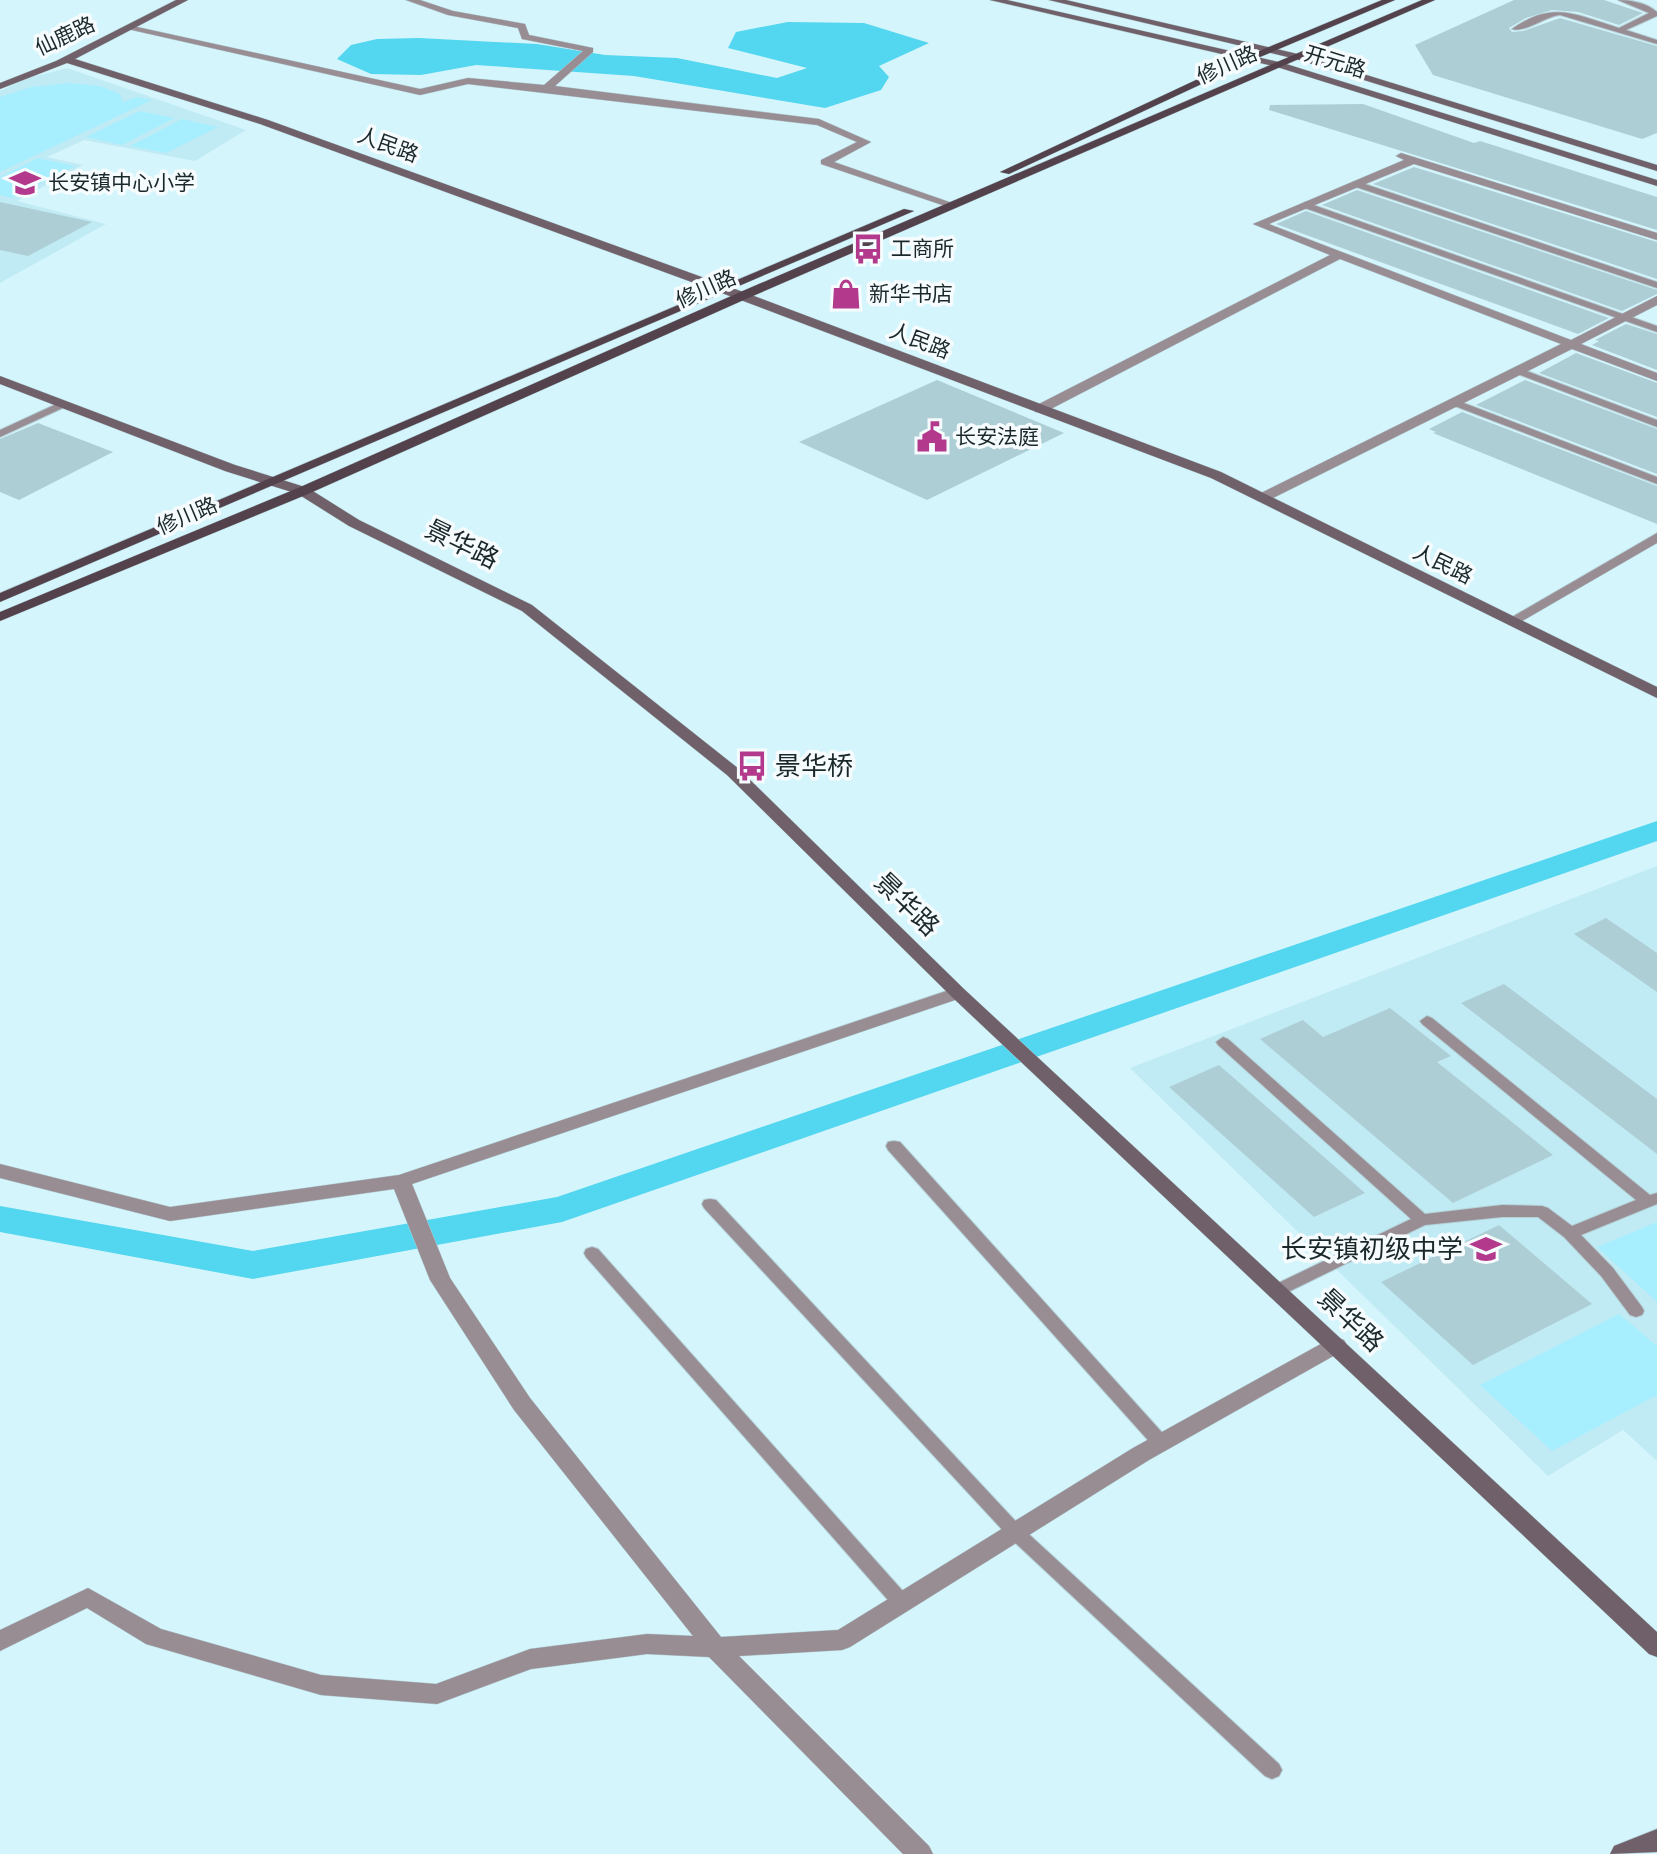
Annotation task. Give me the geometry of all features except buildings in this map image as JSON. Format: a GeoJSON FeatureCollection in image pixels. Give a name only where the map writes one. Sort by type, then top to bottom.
{"type":"FeatureCollection","features":[{"type":"Feature","properties":{"kind":"main road","name":"修川路"},"geometry":{"type":"LineString","coordinates":[[0,598],[722,289],[1013,168],[1270,49],[1390,0]]}},
{"type":"Feature","properties":{"kind":"main road","name":"修川路"},"geometry":{"type":"LineString","coordinates":[[0,617],[303,491],[742,296],[1430,0]]}},
{"type":"Feature","properties":{"kind":"street","name":"仙鹿路"},"geometry":{"type":"LineString","coordinates":[[0,86],[65,59],[183,0]]}},
{"type":"Feature","properties":{"kind":"street"},"geometry":{"type":"LineString","coordinates":[[411,0],[451,13],[522,26],[525,37],[590,50],[547,88]]}},
{"type":"Feature","properties":{"kind":"street","name":"开元路"},"geometry":{"type":"LineString","coordinates":[[995,0],[1280,65],[1657,183]]}},
{"type":"Feature","properties":{"kind":"street","name":"开元路"},"geometry":{"type":"LineString","coordinates":[[1054,0],[1299,57],[1657,168]]}},
{"type":"Feature","properties":{"kind":"street"},"geometry":{"type":"LineString","coordinates":[[128,28],[420,92],[468,81],[547,88],[819,122],[866,142],[825,162],[952,205]]}},
{"type":"Feature","properties":{"kind":"street","name":"人民路"},"geometry":{"type":"LineString","coordinates":[[65,59],[264,122],[742,296],[1216,475],[1657,693]]}},
{"type":"Feature","properties":{"kind":"street"},"geometry":{"type":"LineString","coordinates":[[1401,156],[1657,237]]}},
{"type":"Feature","properties":{"kind":"street"},"geometry":{"type":"LineString","coordinates":[[1414,160],[1259,224],[1657,377]]}},
{"type":"Feature","properties":{"kind":"street"},"geometry":{"type":"LineString","coordinates":[[1040,409],[1340,255]]}},
{"type":"Feature","properties":{"kind":"street"},"geometry":{"type":"LineString","coordinates":[[1262,498],[1657,300]]}},
{"type":"Feature","properties":{"kind":"street","name":"景华路"},"geometry":{"type":"LineString","coordinates":[[0,380],[303,491],[354,523],[527,608],[733,772],[959,994],[1657,1647]]}},
{"type":"Feature","properties":{"kind":"street"},"geometry":{"type":"LineString","coordinates":[[1512,621],[1657,537]]}},
{"type":"Feature","properties":{"kind":"street"},"geometry":{"type":"LineString","coordinates":[[0,1171],[170,1214],[402,1182],[959,994]]}},
{"type":"Feature","properties":{"kind":"street"},"geometry":{"type":"LineString","coordinates":[[402,1182],[440,1280],[522,1404],[715,1647],[920,1854]]}},
{"type":"Feature","properties":{"kind":"street"},"geometry":{"type":"LineString","coordinates":[[0,1641],[88,1597],[154,1637],[321,1685],[437,1694],[530,1659],[647,1644],[715,1647],[842,1640],[1161,1443],[1336,1345]]}},
{"type":"Feature","properties":{"kind":"street"},"geometry":{"type":"LineString","coordinates":[[1623,1854],[1657,1840]]}},
{"type":"Feature","properties":{"kind":"lane"},"geometry":{"type":"LineString","coordinates":[[1619,31],[1654,14],[1649,9],[1622,0]]}},
{"type":"Feature","properties":{"kind":"lane"},"geometry":{"type":"LineString","coordinates":[[1516,29],[1548,14],[1560,13],[1657,42]]}},
{"type":"Feature","properties":{"kind":"lane"},"geometry":{"type":"LineString","coordinates":[[1356,184],[1657,285]]}},
{"type":"Feature","properties":{"kind":"lane"},"geometry":{"type":"LineString","coordinates":[[1305,205],[1657,329]]}},
{"type":"Feature","properties":{"kind":"lane"},"geometry":{"type":"LineString","coordinates":[[1519,371],[1657,424]]}},
{"type":"Feature","properties":{"kind":"lane"},"geometry":{"type":"LineString","coordinates":[[1456,403],[1657,481]]}},
{"type":"Feature","properties":{"kind":"lane"},"geometry":{"type":"LineString","coordinates":[[0,434],[63,404]]}},
{"type":"Feature","properties":{"kind":"lane"},"geometry":{"type":"LineString","coordinates":[[1427,1021],[1652,1200],[1570,1233]]}},
{"type":"Feature","properties":{"kind":"lane"},"geometry":{"type":"LineString","coordinates":[[1223,1042],[1422,1220]]}},
{"type":"Feature","properties":{"kind":"lane"},"geometry":{"type":"LineString","coordinates":[[894,1146],[1161,1443]]}},
{"type":"Feature","properties":{"kind":"lane"},"geometry":{"type":"LineString","coordinates":[[710,1204],[1015,1532],[1272,1770]]}},
{"type":"Feature","properties":{"kind":"lane"},"geometry":{"type":"LineString","coordinates":[[1278,1290],[1422,1220],[1502,1211],[1542,1212],[1570,1233],[1607,1272],[1636,1311]]}},
{"type":"Feature","properties":{"kind":"lane"},"geometry":{"type":"LineString","coordinates":[[592,1254],[902,1603]]}},
{"type":"Feature","properties":{"kind":"shaded area"},"geometry":{"type":"Polygon","coordinates":[[[788,22],[864,23],[929,43],[879,66],[889,77],[881,90],[825,108],[634,76],[476,65],[421,75],[371,74],[337,59],[351,45],[377,39],[419,38],[537,44],[605,55],[677,58],[777,78],[807,68],[728,48],[736,32],[788,22]]]}},
{"type":"Feature","properties":{"kind":"shaded area","name":"长安镇中心小学"},"geometry":{"type":"Polygon","coordinates":[[[67,68],[246,130],[195,161],[84,140],[47,157],[83,165],[17,201],[106,224],[0,283],[0,91],[25,79],[67,68]]]}},
{"type":"Feature","properties":{"kind":"shaded area"},"geometry":{"type":"Polygon","coordinates":[[[69,83],[100,86],[120,94],[123,102],[137,97],[152,100],[0,172],[0,97],[31,87],[69,83]]]}},
{"type":"Feature","properties":{"kind":"shaded area"},"geometry":{"type":"Polygon","coordinates":[[[139,111],[175,118],[122,145],[86,137],[139,111]]]}},
{"type":"Feature","properties":{"kind":"shaded area"},"geometry":{"type":"Polygon","coordinates":[[[182,119],[218,127],[166,153],[130,146],[182,119]]]}},
{"type":"Feature","properties":{"kind":"shaded area"},"geometry":{"type":"Polygon","coordinates":[[[38,158],[75,166],[12,198],[0,195],[0,177],[38,158]]]}},
{"type":"Feature","properties":{"kind":"shaded area","name":"长安镇初级中学"},"geometry":{"type":"Polygon","coordinates":[[[1657,866],[1657,1461],[1623,1430],[1548,1476],[1130,1068],[1657,866]]]}},
{"type":"Feature","properties":{"kind":"shaded area"},"geometry":{"type":"Polygon","coordinates":[[[1657,1222],[1657,1302],[1597,1247],[1657,1222]]]}},
{"type":"Feature","properties":{"kind":"shaded area"},"geometry":{"type":"Polygon","coordinates":[[[1619,1314],[1657,1346],[1657,1395],[1552,1451],[1480,1385],[1619,1314]]]}},
{"type":"Feature","properties":{"kind":"waterway"},"geometry":{"type":"LineString","coordinates":[[0,1219],[253,1265],[562,1209],[1657,830]]}},
{"type":"Feature","properties":{"kind":"place","name":"长安镇中心小学"},"geometry":{"type":"Point","coordinates":[25,183]}},
{"type":"Feature","properties":{"kind":"place","name":"工商所"},"geometry":{"type":"Point","coordinates":[868,249]}},
{"type":"Feature","properties":{"kind":"place","name":"新华书店"},"geometry":{"type":"Point","coordinates":[846,294]}},
{"type":"Feature","properties":{"kind":"place","name":"长安法庭"},"geometry":{"type":"Point","coordinates":[932,437]}},
{"type":"Feature","properties":{"kind":"place","name":"景华桥"},"geometry":{"type":"Point","coordinates":[752,766]}},
{"type":"Feature","properties":{"kind":"place","name":"长安镇初级中学"},"geometry":{"type":"Point","coordinates":[1486,1249]}}]}
